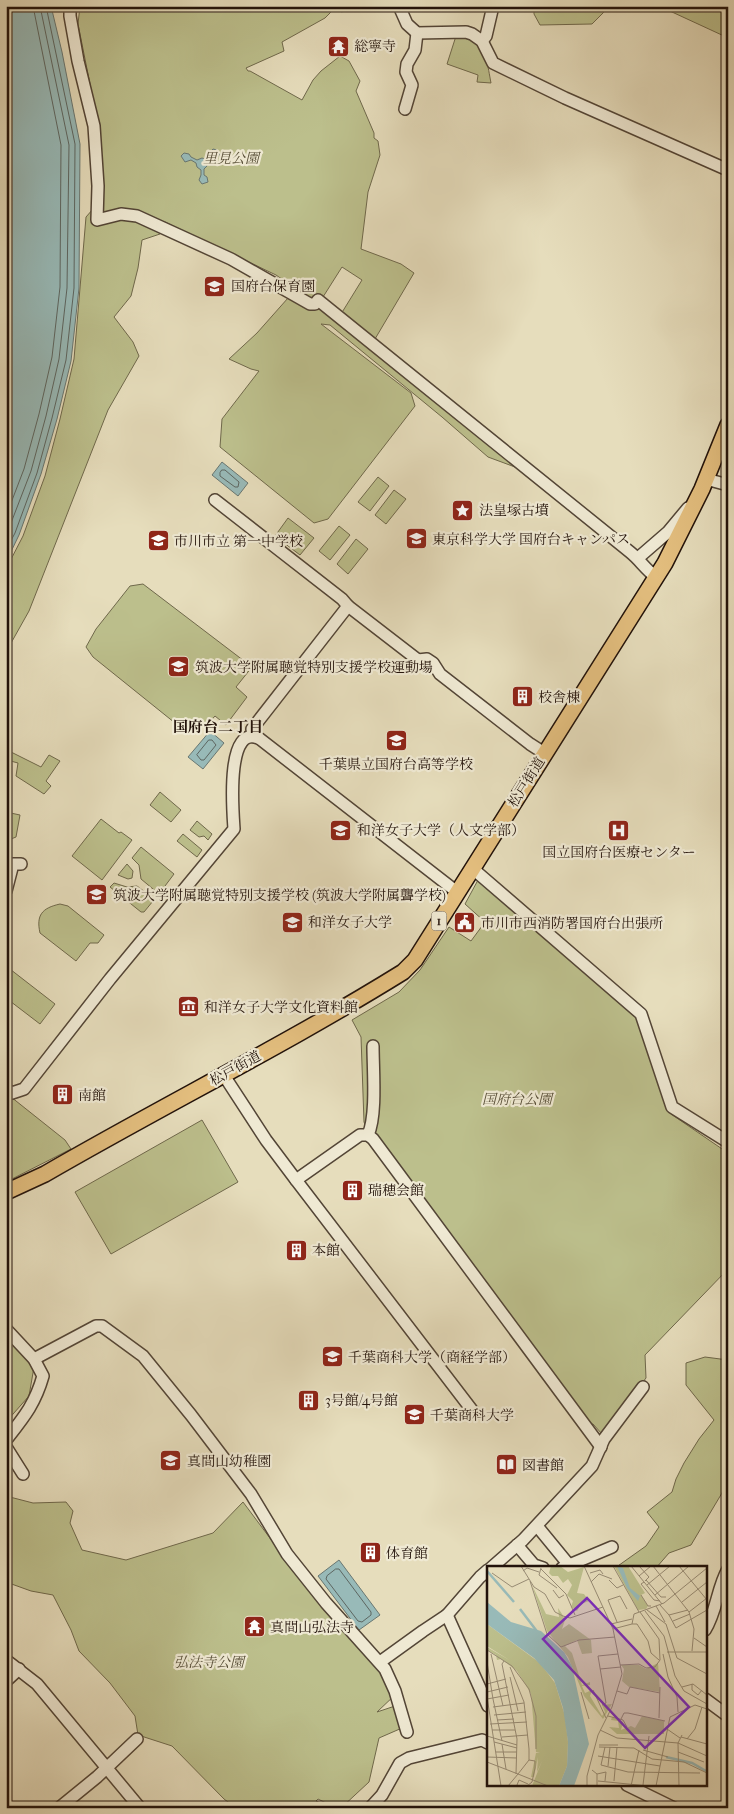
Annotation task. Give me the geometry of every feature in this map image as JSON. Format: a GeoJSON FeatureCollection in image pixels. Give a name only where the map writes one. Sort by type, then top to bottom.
{"type":"FeatureCollection","features":[{"type":"Feature","properties":{"kind":"main road","name":"松戸街道"},"geometry":{"type":"LineString","coordinates":[[6,1192],[45,1174],[316,1023],[403,972],[415,960],[680,536],[728,425]]}},
{"type":"Feature","properties":{"kind":"street"},"geometry":{"type":"LineString","coordinates":[[70,6],[78,61],[89,103],[97,149],[97,220],[121,214],[136,216],[231,259],[310,304],[315,304],[318,300],[638,558],[648,572],[656,577]]}},
{"type":"Feature","properties":{"kind":"street"},"geometry":{"type":"LineString","coordinates":[[399,6],[407,24],[417,33],[466,32],[472,34],[482,41],[493,63],[565,98],[728,170]]}},
{"type":"Feature","properties":{"kind":"street"},"geometry":{"type":"LineString","coordinates":[[482,41],[486,36],[493,6]]}},
{"type":"Feature","properties":{"kind":"street"},"geometry":{"type":"LineString","coordinates":[[405,109],[412,85],[406,72],[407,64],[415,50],[417,33]]}},
{"type":"Feature","properties":{"kind":"street"},"geometry":{"type":"LineString","coordinates":[[638,558],[668,532],[704,484],[728,485]]}},
{"type":"Feature","properties":{"kind":"street"},"geometry":{"type":"LineString","coordinates":[[215,500],[342,598],[348,606],[418,660],[427,659],[433,663],[440,674],[544,753]]}},
{"type":"Feature","properties":{"kind":"street"},"geometry":{"type":"LineString","coordinates":[[253,736],[252,728],[348,606]]}},
{"type":"Feature","properties":{"kind":"street"},"geometry":{"type":"LineString","coordinates":[[6,1089],[12,1093],[24,1089],[110,979],[234,829],[232,781],[234,763],[242,742],[247,737],[253,736],[264,742],[457,892]]}},
{"type":"Feature","properties":{"kind":"street"},"geometry":{"type":"LineString","coordinates":[[6,891],[14,864],[21,864]]}},
{"type":"Feature","properties":{"kind":"street"},"geometry":{"type":"LineString","coordinates":[[472,868],[641,1014],[672,1107],[728,1142]]}},
{"type":"Feature","properties":{"kind":"street"},"geometry":{"type":"LineString","coordinates":[[368,1135],[371,1129],[373,1099],[373,1046]]}},
{"type":"Feature","properties":{"kind":"street"},"geometry":{"type":"LineString","coordinates":[[223,1074],[266,1140],[475,1414]]}},
{"type":"Feature","properties":{"kind":"street"},"geometry":{"type":"LineString","coordinates":[[296,1180],[360,1135],[368,1135],[373,1139],[601,1447]]}},
{"type":"Feature","properties":{"kind":"street"},"geometry":{"type":"LineString","coordinates":[[34,1359],[96,1326],[102,1326],[143,1356],[251,1494],[287,1554],[326,1603],[385,1668],[395,1691],[406,1732]]}},
{"type":"Feature","properties":{"kind":"street"},"geometry":{"type":"LineString","coordinates":[[6,1329],[34,1359],[43,1376],[37,1396],[22,1420],[6,1440]]}},
{"type":"Feature","properties":{"kind":"street"},"geometry":{"type":"LineString","coordinates":[[493,1566],[537,1526],[592,1466],[604,1439],[643,1387]]}},
{"type":"Feature","properties":{"kind":"street"},"geometry":{"type":"LineString","coordinates":[[6,1447],[23,1474]]}},
{"type":"Feature","properties":{"kind":"street"},"geometry":{"type":"LineString","coordinates":[[537,1526],[565,1566],[612,1547]]}},
{"type":"Feature","properties":{"kind":"street"},"geometry":{"type":"LineString","coordinates":[[517,1545],[534,1565],[537,1566]]}},
{"type":"Feature","properties":{"kind":"street"},"geometry":{"type":"LineString","coordinates":[[706,1628],[713,1618],[724,1576],[728,1569]]}},
{"type":"Feature","properties":{"kind":"street"},"geometry":{"type":"LineString","coordinates":[[380,1662],[447,1615],[487,1571]]}},
{"type":"Feature","properties":{"kind":"street"},"geometry":{"type":"LineString","coordinates":[[447,1615],[487,1704]]}},
{"type":"Feature","properties":{"kind":"street"},"geometry":{"type":"LineString","coordinates":[[6,1660],[37,1684],[140,1808]]}},
{"type":"Feature","properties":{"kind":"street"},"geometry":{"type":"LineString","coordinates":[[6,1681],[19,1669]]}},
{"type":"Feature","properties":{"kind":"street"},"geometry":{"type":"LineString","coordinates":[[706,1700],[728,1716]]}},
{"type":"Feature","properties":{"kind":"street"},"geometry":{"type":"LineString","coordinates":[[59,1808],[137,1740]]}},
{"type":"Feature","properties":{"kind":"street"},"geometry":{"type":"LineString","coordinates":[[370,1808],[382,1795],[400,1763],[409,1758],[482,1740],[487,1742]]}},
{"type":"Feature","properties":{"kind":"street"},"geometry":{"type":"LineString","coordinates":[[629,1786],[674,1808]]}},
{"type":"Feature","properties":{"kind":"green space","name":"里見公園"},"geometry":{"type":"Polygon","coordinates":[[[80,6],[349,6],[342,12],[335,8],[325,18],[282,42],[284,51],[246,68],[248,71],[302,100],[313,80],[321,71],[340,56],[349,61],[360,81],[356,91],[374,133],[374,138],[378,141],[380,155],[368,192],[361,249],[401,264],[414,273],[375,339],[519,455],[515,467],[488,457],[330,325],[321,324],[411,393],[415,406],[328,519],[314,523],[220,447],[222,419],[259,371],[229,359],[257,333],[296,289],[276,275],[165,222],[160,234],[142,240],[131,296],[114,317],[133,342],[139,356],[108,410],[29,611],[6,652],[6,569],[23,536],[45,476],[60,419],[74,359],[86,217],[93,209],[92,173],[96,114],[78,24],[80,6]],[[342,267],[323,297],[341,314],[362,280],[342,267]]]}},
{"type":"Feature","properties":{"kind":"green space"},"geometry":{"type":"Polygon","coordinates":[[[534,6],[610,6],[592,24],[540,25],[534,14],[534,6]]]}},
{"type":"Feature","properties":{"kind":"green space"},"geometry":{"type":"Polygon","coordinates":[[[659,6],[725,6],[728,13],[727,29],[724,36],[659,6]]]}},
{"type":"Feature","properties":{"kind":"green space"},"geometry":{"type":"Polygon","coordinates":[[[456,36],[468,37],[479,45],[487,63],[491,83],[477,82],[478,75],[447,64],[456,36]]]}},
{"type":"Feature","properties":{"kind":"green space"},"geometry":{"type":"Polygon","coordinates":[[[378,477],[389,486],[370,511],[358,502],[378,477]]]}},
{"type":"Feature","properties":{"kind":"green space"},"geometry":{"type":"Polygon","coordinates":[[[394,490],[406,499],[386,524],[375,515],[394,490]]]}},
{"type":"Feature","properties":{"kind":"green space"},"geometry":{"type":"Polygon","coordinates":[[[288,518],[314,538],[300,555],[275,536],[288,518]]]}},
{"type":"Feature","properties":{"kind":"green space"},"geometry":{"type":"Polygon","coordinates":[[[339,526],[350,535],[330,560],[319,551],[339,526]]]}},
{"type":"Feature","properties":{"kind":"green space"},"geometry":{"type":"Polygon","coordinates":[[[356,539],[368,549],[348,574],[337,564],[356,539]]]}},
{"type":"Feature","properties":{"kind":"green space","name":"筑波大学附属聴覚特別支援学校運動場"},"geometry":{"type":"Polygon","coordinates":[[[143,584],[252,667],[236,687],[247,697],[226,725],[215,716],[206,726],[203,724],[180,727],[93,657],[86,647],[96,629],[130,586],[143,584]]]}},
{"type":"Feature","properties":{"kind":"green space"},"geometry":{"type":"Polygon","coordinates":[[[11,752],[41,767],[49,755],[60,761],[46,781],[51,786],[44,794],[16,776],[18,763],[7,760],[11,752]]]}},
{"type":"Feature","properties":{"kind":"green space"},"geometry":{"type":"Polygon","coordinates":[[[160,792],[181,810],[171,822],[150,805],[160,792]]]}},
{"type":"Feature","properties":{"kind":"green space"},"geometry":{"type":"Polygon","coordinates":[[[6,812],[20,815],[16,837],[11,839],[6,838],[6,812]]]}},
{"type":"Feature","properties":{"kind":"green space"},"geometry":{"type":"Polygon","coordinates":[[[101,819],[132,840],[102,880],[72,856],[101,819]]]}},
{"type":"Feature","properties":{"kind":"green space"},"geometry":{"type":"Polygon","coordinates":[[[197,821],[212,834],[208,840],[204,836],[199,837],[190,830],[197,821]]]}},
{"type":"Feature","properties":{"kind":"green space"},"geometry":{"type":"Polygon","coordinates":[[[183,834],[202,850],[197,857],[177,841],[183,834]]]}},
{"type":"Feature","properties":{"kind":"green space"},"geometry":{"type":"Polygon","coordinates":[[[141,847],[174,874],[159,894],[141,879],[139,865],[132,858],[141,847]]]}},
{"type":"Feature","properties":{"kind":"green space"},"geometry":{"type":"Polygon","coordinates":[[[127,864],[133,871],[132,878],[128,879],[118,875],[127,864]]]}},
{"type":"Feature","properties":{"kind":"green space","name":"国府台公園"},"geometry":{"type":"Polygon","coordinates":[[[478,880],[637,1017],[671,1114],[728,1153],[728,1269],[645,1355],[646,1378],[602,1434],[593,1424],[588,1424],[369,1135],[364,1122],[361,1037],[352,1020],[399,992],[420,970],[449,927],[471,941],[485,922],[465,904],[478,880]]]}},
{"type":"Feature","properties":{"kind":"green space"},"geometry":{"type":"Polygon","coordinates":[[[114,883],[127,887],[137,886],[153,898],[153,901],[144,912],[141,912],[110,887],[114,883]]]}},
{"type":"Feature","properties":{"kind":"green space"},"geometry":{"type":"Polygon","coordinates":[[[60,904],[68,906],[104,935],[98,943],[90,943],[76,961],[40,933],[39,921],[42,913],[60,904]]]}},
{"type":"Feature","properties":{"kind":"green space"},"geometry":{"type":"Polygon","coordinates":[[[6,966],[55,1004],[40,1024],[6,998],[6,966]]]}},
{"type":"Feature","properties":{"kind":"green space"},"geometry":{"type":"Polygon","coordinates":[[[6,1093],[65,1140],[71,1149],[6,1182],[6,1093]]]}},
{"type":"Feature","properties":{"kind":"green space"},"geometry":{"type":"Polygon","coordinates":[[[202,1120],[238,1182],[111,1254],[75,1192],[202,1120]]]}},
{"type":"Feature","properties":{"kind":"green space"},"geometry":{"type":"Polygon","coordinates":[[[6,1336],[34,1367],[29,1396],[6,1422],[6,1336]]]}},
{"type":"Feature","properties":{"kind":"green space"},"geometry":{"type":"Polygon","coordinates":[[[705,1357],[728,1360],[728,1472],[722,1493],[691,1545],[669,1553],[658,1566],[618,1566],[646,1546],[659,1527],[647,1512],[672,1492],[684,1463],[714,1420],[686,1385],[686,1363],[705,1357]]]}},
{"type":"Feature","properties":{"kind":"green space","name":"弘法寺公園"},"geometry":{"type":"Polygon","coordinates":[[[6,1496],[33,1503],[66,1502],[73,1511],[70,1523],[82,1550],[126,1560],[213,1533],[243,1502],[311,1593],[375,1662],[396,1694],[377,1712],[395,1706],[402,1728],[379,1738],[369,1782],[341,1808],[336,1808],[318,1799],[316,1801],[330,1808],[236,1808],[224,1799],[172,1746],[138,1735],[135,1716],[110,1683],[79,1651],[71,1630],[53,1595],[31,1591],[6,1582],[6,1496]]]}},
{"type":"Feature","properties":{"kind":"water"},"geometry":{"type":"Polygon","coordinates":[[[6,6],[51,6],[80,144],[79,288],[71,361],[41,474],[19,535],[6,562],[6,6]]]}},
{"type":"Feature","properties":{"kind":"water"},"geometry":{"type":"Polygon","coordinates":[[[213,149],[217,150],[220,154],[216,159],[211,158],[207,162],[204,175],[207,177],[208,182],[202,184],[199,180],[201,170],[197,167],[196,163],[191,160],[185,162],[181,156],[184,153],[197,160],[205,159],[210,156],[209,153],[213,149]]]}},
{"type":"Feature","properties":{"kind":"water"},"geometry":{"type":"Polygon","coordinates":[[[222,462],[248,483],[238,496],[212,475],[222,462]]]}},
{"type":"Feature","properties":{"kind":"water"},"geometry":{"type":"Polygon","coordinates":[[[210,731],[224,743],[203,769],[188,757],[210,731]]]}},
{"type":"Feature","properties":{"kind":"water"},"geometry":{"type":"Polygon","coordinates":[[[339,1560],[380,1615],[359,1630],[318,1576],[339,1560]]]}},
{"type":"Feature","properties":{"kind":"place","name":"総寧寺"},"geometry":{"type":"Point","coordinates":[338,46]}},
{"type":"Feature","properties":{"kind":"place","name":"国府台保育園"},"geometry":{"type":"Point","coordinates":[215,286]}},
{"type":"Feature","properties":{"kind":"place","name":"法皇塚古墳"},"geometry":{"type":"Point","coordinates":[463,510]}},
{"type":"Feature","properties":{"kind":"place","name":"東京科学大学 国府台キャンパス"},"geometry":{"type":"Point","coordinates":[416,539]}},
{"type":"Feature","properties":{"kind":"place","name":"市川市立 第一中学校"},"geometry":{"type":"Point","coordinates":[158,541]}},
{"type":"Feature","properties":{"kind":"place","name":"筑波大学附属聴覚特別支援学校運動場"},"geometry":{"type":"Point","coordinates":[179,667]}},
{"type":"Feature","properties":{"kind":"place","name":"校舎棟"},"geometry":{"type":"Point","coordinates":[522,697]}},
{"type":"Feature","properties":{"kind":"place","name":"千葉県立国府台高等学校"},"geometry":{"type":"Point","coordinates":[396,741]}},
{"type":"Feature","properties":{"kind":"place","name":"和洋女子大学（人文学部）"},"geometry":{"type":"Point","coordinates":[341,830]}},
{"type":"Feature","properties":{"kind":"place","name":"国立国府台医療センター"},"geometry":{"type":"Point","coordinates":[619,830]}},
{"type":"Feature","properties":{"kind":"place","name":"筑波大学附属聴覚特別支援学校 (筑波大学附属聾学校)"},"geometry":{"type":"Point","coordinates":[97,895]}},
{"type":"Feature","properties":{"kind":"place","name":"和洋女子大学"},"geometry":{"type":"Point","coordinates":[292,922]}},
{"type":"Feature","properties":{"kind":"place","name":"市川市西消防署国府台出張所"},"geometry":{"type":"Point","coordinates":[465,923]}},
{"type":"Feature","properties":{"kind":"place","name":"和洋女子大学文化資料館"},"geometry":{"type":"Point","coordinates":[188,1007]}},
{"type":"Feature","properties":{"kind":"place","name":"南館"},"geometry":{"type":"Point","coordinates":[62,1095]}},
{"type":"Feature","properties":{"kind":"place","name":"瑞穂会館"},"geometry":{"type":"Point","coordinates":[352,1190]}},
{"type":"Feature","properties":{"kind":"place","name":"本館"},"geometry":{"type":"Point","coordinates":[296,1250]}},
{"type":"Feature","properties":{"kind":"place","name":"千葉商科大学（商経学部）"},"geometry":{"type":"Point","coordinates":[332,1357]}},
{"type":"Feature","properties":{"kind":"place","name":"3号館/4号館"},"geometry":{"type":"Point","coordinates":[309,1400]}},
{"type":"Feature","properties":{"kind":"place","name":"千葉商科大学"},"geometry":{"type":"Point","coordinates":[414,1415]}},
{"type":"Feature","properties":{"kind":"place","name":"真間山幼稚園"},"geometry":{"type":"Point","coordinates":[171,1461]}},
{"type":"Feature","properties":{"kind":"place","name":"図書館"},"geometry":{"type":"Point","coordinates":[506,1465]}},
{"type":"Feature","properties":{"kind":"place","name":"体育館"},"geometry":{"type":"Point","coordinates":[370,1553]}},
{"type":"Feature","properties":{"kind":"place","name":"真間山弘法寺"},"geometry":{"type":"Point","coordinates":[254,1627]}},
{"type":"Feature","properties":{"kind":"district","name":"国府台二丁目"},"geometry":{"type":"Point","coordinates":[218,727]}}]}
